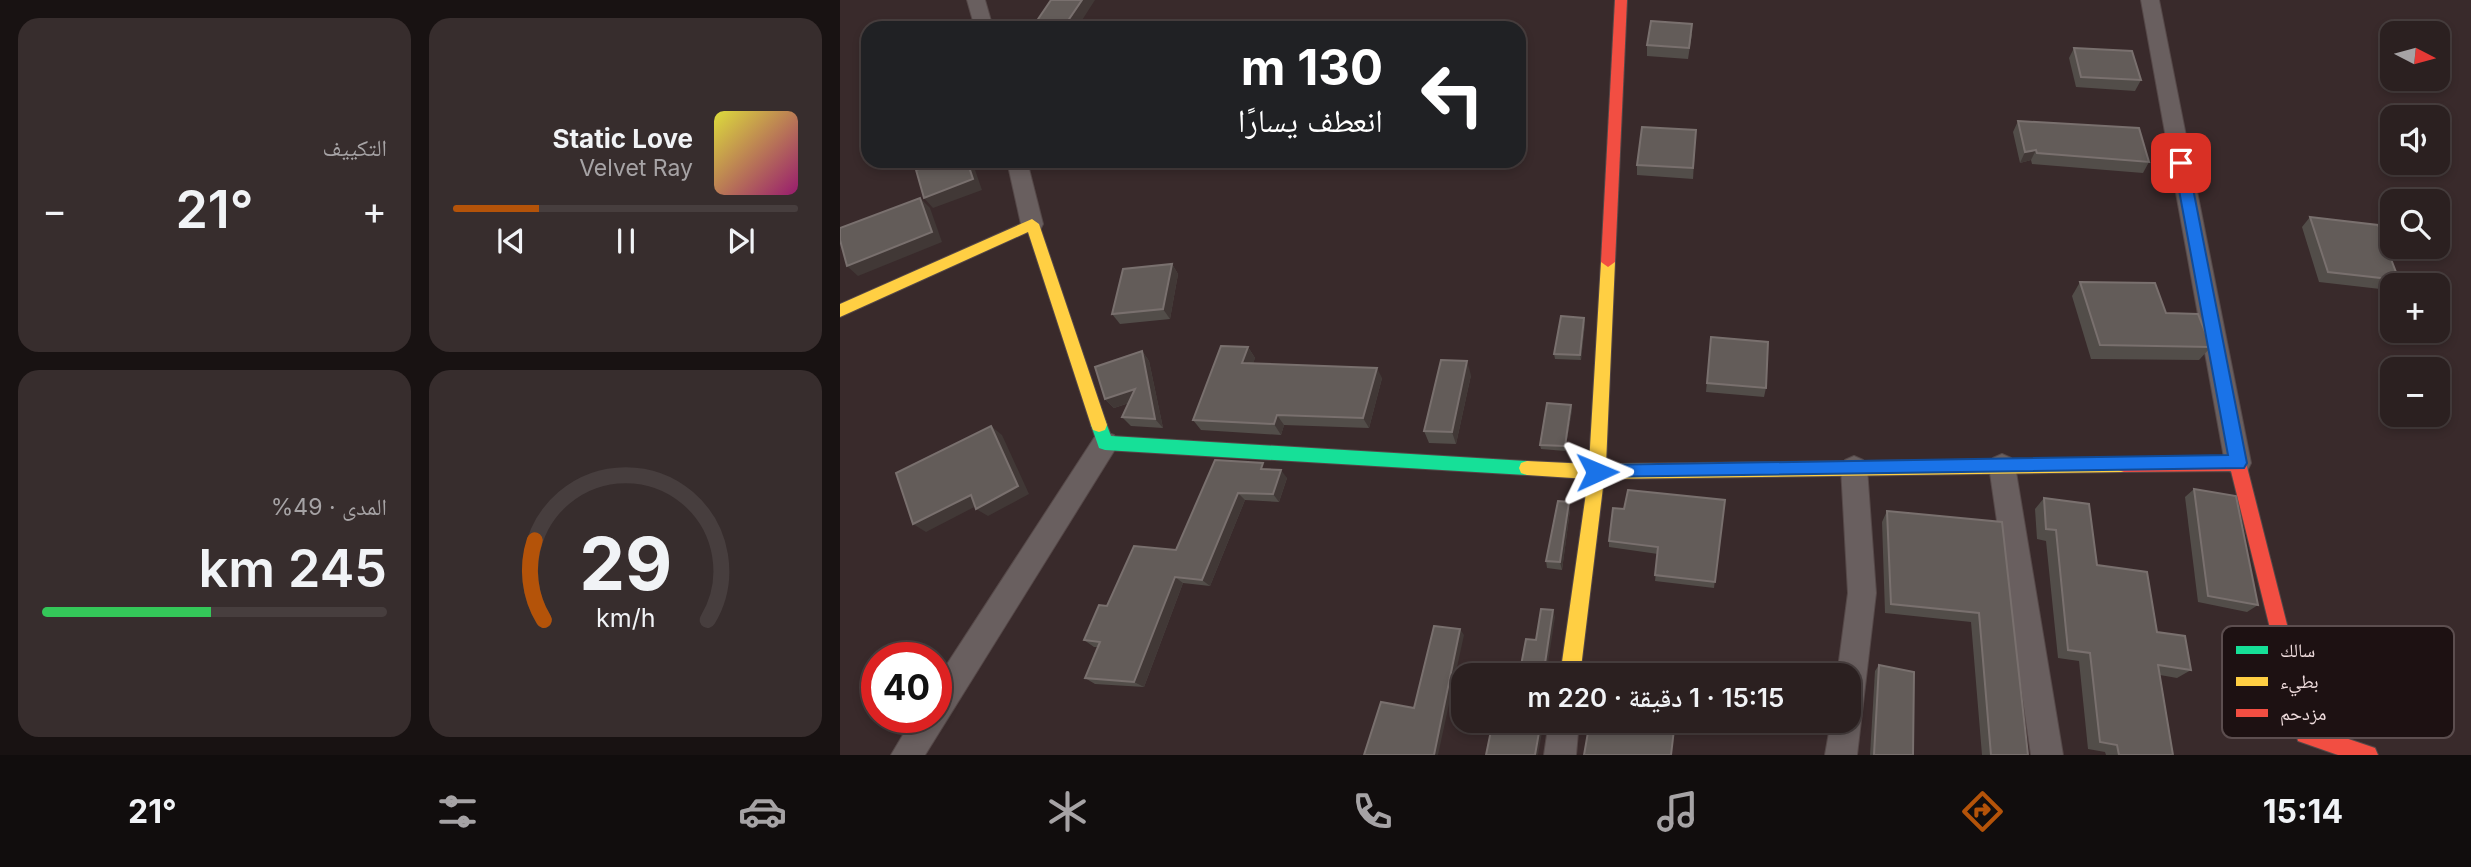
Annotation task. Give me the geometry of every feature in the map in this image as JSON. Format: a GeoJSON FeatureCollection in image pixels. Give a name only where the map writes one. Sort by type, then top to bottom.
{"type":"FeatureCollection","features":[{"type":"Feature","properties":{"kind":"street"},"geometry":{"type":"LineString","coordinates":[[975,0],[982,21]]}},
{"type":"Feature","properties":{"kind":"street"},"geometry":{"type":"LineString","coordinates":[[1572,663],[1597,472],[1621,0]]}},
{"type":"Feature","properties":{"kind":"street"},"geometry":{"type":"LineString","coordinates":[[2150,0],[2238,463],[2278,626]]}},
{"type":"Feature","properties":{"kind":"street"},"geometry":{"type":"LineString","coordinates":[[1019,168],[1032,224],[1105,443]]}},
{"type":"Feature","properties":{"kind":"street"},"geometry":{"type":"LineString","coordinates":[[840,311],[1032,224]]}},
{"type":"Feature","properties":{"kind":"street"},"geometry":{"type":"LineString","coordinates":[[1105,443],[1597,472],[2238,463]]}},
{"type":"Feature","properties":{"kind":"street"},"geometry":{"type":"LineString","coordinates":[[952,684],[1105,443]]}},
{"type":"Feature","properties":{"kind":"street"},"geometry":{"type":"LineString","coordinates":[[2002,466],[2048,755]]}},
{"type":"Feature","properties":{"kind":"street"},"geometry":{"type":"LineString","coordinates":[[1853,663],[1862,593],[1854,468]]}},
{"type":"Feature","properties":{"kind":"street"},"geometry":{"type":"LineString","coordinates":[[907,755],[921,733]]}},
{"type":"Feature","properties":{"kind":"street"},"geometry":{"type":"LineString","coordinates":[[1560,755],[1563,733]]}},
{"type":"Feature","properties":{"kind":"street"},"geometry":{"type":"LineString","coordinates":[[1841,755],[1844,733]]}},
{"type":"Feature","properties":{"kind":"street"},"geometry":{"type":"LineString","coordinates":[[2317,738],[2368,755]]}},
{"type":"Feature","properties":{"kind":"building"},"geometry":{"type":"Polygon","coordinates":[[[1051,0],[1082,0],[1068,21],[1037,21],[1051,0]]]}},
{"type":"Feature","properties":{"kind":"building"},"geometry":{"type":"Polygon","coordinates":[[[1651,21],[1692,24],[1689,48],[1647,45],[1651,21]]]}},
{"type":"Feature","properties":{"kind":"building"},"geometry":{"type":"Polygon","coordinates":[[[2074,48],[2132,51],[2141,80],[2081,77],[2074,48]]]}},
{"type":"Feature","properties":{"kind":"building"},"geometry":{"type":"Polygon","coordinates":[[[2018,121],[2139,128],[2149,162],[2037,153],[2036,150],[2025,152],[2018,121]]]}},
{"type":"Feature","properties":{"kind":"building"},"geometry":{"type":"Polygon","coordinates":[[[1642,127],[1696,130],[1693,168],[1637,165],[1642,127]]]}},
{"type":"Feature","properties":{"kind":"building"},"geometry":{"type":"Polygon","coordinates":[[[969,168],[973,179],[924,198],[916,170],[969,168]]]}},
{"type":"Feature","properties":{"kind":"building"},"geometry":{"type":"Polygon","coordinates":[[[920,198],[932,232],[847,266],[840,240],[840,228],[920,198]]]}},
{"type":"Feature","properties":{"kind":"building"},"geometry":{"type":"Polygon","coordinates":[[[2310,217],[2378,225],[2380,259],[2391,259],[2396,273],[2380,273],[2380,278],[2328,272],[2310,217]]]}},
{"type":"Feature","properties":{"kind":"building"},"geometry":{"type":"Polygon","coordinates":[[[1172,264],[1163,309],[1112,314],[1123,269],[1172,264]]]}},
{"type":"Feature","properties":{"kind":"building"},"geometry":{"type":"Polygon","coordinates":[[[2080,282],[2155,283],[2166,313],[2198,314],[2211,347],[2100,345],[2080,282]]]}},
{"type":"Feature","properties":{"kind":"building"},"geometry":{"type":"Polygon","coordinates":[[[1561,316],[1584,318],[1580,355],[1554,354],[1561,316]]]}},
{"type":"Feature","properties":{"kind":"building"},"geometry":{"type":"Polygon","coordinates":[[[1711,337],[1768,342],[1766,388],[1707,383],[1711,337]]]}},
{"type":"Feature","properties":{"kind":"building"},"geometry":{"type":"Polygon","coordinates":[[[1221,346],[1248,347],[1242,363],[1377,368],[1363,418],[1277,415],[1274,424],[1193,420],[1221,346]]]}},
{"type":"Feature","properties":{"kind":"building"},"geometry":{"type":"Polygon","coordinates":[[[1142,351],[1155,419],[1122,417],[1135,389],[1105,399],[1095,367],[1142,351]]]}},
{"type":"Feature","properties":{"kind":"building"},"geometry":{"type":"Polygon","coordinates":[[[1441,360],[1467,361],[1452,432],[1424,431],[1441,360]]]}},
{"type":"Feature","properties":{"kind":"building"},"geometry":{"type":"Polygon","coordinates":[[[1547,403],[1571,405],[1565,446],[1540,445],[1547,403]]]}},
{"type":"Feature","properties":{"kind":"building"},"geometry":{"type":"Polygon","coordinates":[[[991,426],[1018,486],[976,509],[971,495],[913,524],[896,473],[991,426]]]}},
{"type":"Feature","properties":{"kind":"building"},"geometry":{"type":"Polygon","coordinates":[[[1215,460],[1263,463],[1261,469],[1281,470],[1273,494],[1238,493],[1202,580],[1175,577],[1134,682],[1085,678],[1100,642],[1084,640],[1099,605],[1107,606],[1134,546],[1176,550],[1215,460]]]}},
{"type":"Feature","properties":{"kind":"building"},"geometry":{"type":"Polygon","coordinates":[[[2194,489],[2236,496],[2258,605],[2208,596],[2194,489]]]}},
{"type":"Feature","properties":{"kind":"building"},"geometry":{"type":"Polygon","coordinates":[[[1628,490],[1725,500],[1715,582],[1655,575],[1658,547],[1609,541],[1613,508],[1624,509],[1628,490]]]}},
{"type":"Feature","properties":{"kind":"building"},"geometry":{"type":"Polygon","coordinates":[[[2044,498],[2089,504],[2097,565],[2147,572],[2157,632],[2185,636],[2191,670],[2158,665],[2173,755],[2119,755],[2117,745],[2100,742],[2090,653],[2068,650],[2056,530],[2046,529],[2044,498]]]}},
{"type":"Feature","properties":{"kind":"building"},"geometry":{"type":"Polygon","coordinates":[[[1558,501],[1569,502],[1560,562],[1546,561],[1558,501]]]}},
{"type":"Feature","properties":{"kind":"building"},"geometry":{"type":"Polygon","coordinates":[[[1887,511],[2002,522],[2028,755],[1991,755],[1979,613],[1891,604],[1887,511]]]}},
{"type":"Feature","properties":{"kind":"building"},"geometry":{"type":"Polygon","coordinates":[[[1541,609],[1553,610],[1545,663],[1521,663],[1526,639],[1536,640],[1541,609]]]}},
{"type":"Feature","properties":{"kind":"building"},"geometry":{"type":"Polygon","coordinates":[[[1434,626],[1460,629],[1434,755],[1364,755],[1381,702],[1414,708],[1434,626]]]}},
{"type":"Feature","properties":{"kind":"building"},"geometry":{"type":"Polygon","coordinates":[[[1879,665],[1914,672],[1913,755],[1874,755],[1879,665]]]}},
{"type":"Feature","properties":{"kind":"building"},"geometry":{"type":"Polygon","coordinates":[[[1491,733],[1539,733],[1535,755],[1486,755],[1491,733]]]}},
{"type":"Feature","properties":{"kind":"building"},"geometry":{"type":"Polygon","coordinates":[[[1588,733],[1674,733],[1671,755],[1584,755],[1588,733]]]}},
{"type":"Feature","properties":{"kind":"traffic: fast"},"geometry":{"type":"LineString","coordinates":[[1099,425],[1105,443],[1527,468]]}},
{"type":"Feature","properties":{"kind":"traffic: slow"},"geometry":{"type":"LineString","coordinates":[[840,311],[1032,224],[1099,425]]}},
{"type":"Feature","properties":{"kind":"traffic: slow"},"geometry":{"type":"LineString","coordinates":[[1572,663],[1597,472],[1608,262]]}},
{"type":"Feature","properties":{"kind":"traffic: slow"},"geometry":{"type":"LineString","coordinates":[[1527,468],[1597,472],[2124,465]]}},
{"type":"Feature","properties":{"kind":"traffic: jam"},"geometry":{"type":"LineString","coordinates":[[1608,262],[1621,0]]}},
{"type":"Feature","properties":{"kind":"traffic: jam"},"geometry":{"type":"LineString","coordinates":[[2124,465],[2238,463],[2278,626]]}},
{"type":"Feature","properties":{"kind":"traffic: jam"},"geometry":{"type":"LineString","coordinates":[[2317,738],[2368,755]]}},
{"type":"Feature","properties":{"kind":"route"},"geometry":{"type":"LineString","coordinates":[[1597,472],[2238,463],[2181,163]]}}]}
